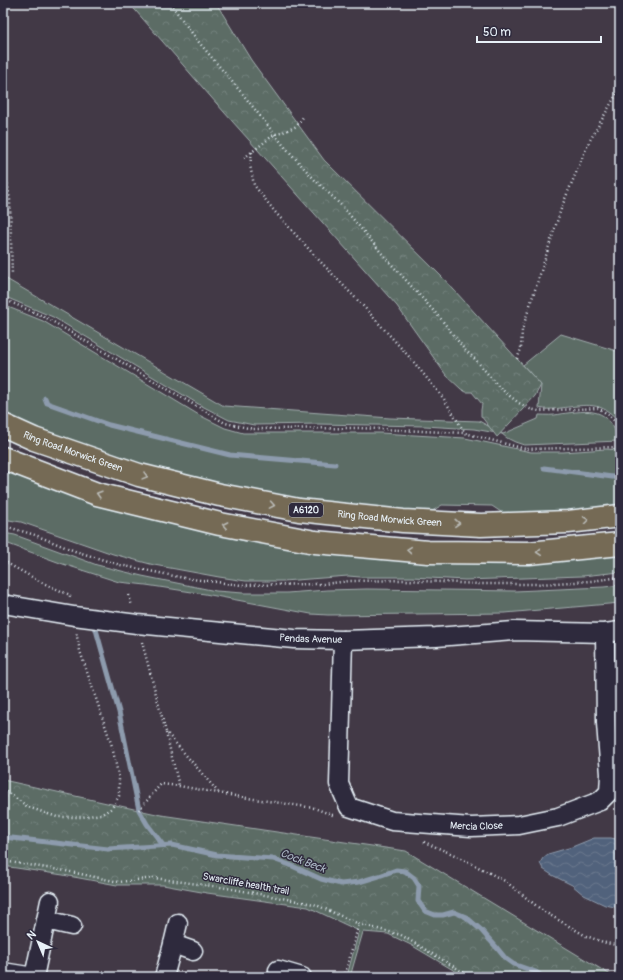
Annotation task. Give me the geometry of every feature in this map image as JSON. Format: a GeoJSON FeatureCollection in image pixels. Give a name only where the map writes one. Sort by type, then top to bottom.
{"type":"FeatureCollection","features":[{"type":"Feature","properties":{"kind":"highway","name":"Ring Road Morwick Green"},"geometry":{"type":"LineString","coordinates":[[3,425],[34,439],[140,475],[220,495],[299,510],[403,521],[481,525],[568,522],[620,516]]}},
{"type":"Feature","properties":{"kind":"highway"},"geometry":{"type":"LineString","coordinates":[[3,458],[96,494],[220,524],[315,542],[428,552],[529,553],[620,544]]}},
{"type":"Feature","properties":{"kind":"street","name":"Pendas Avenue"},"geometry":{"type":"LineString","coordinates":[[3,604],[74,616],[137,624],[294,639],[344,640],[436,637],[514,631],[613,632]]}},
{"type":"Feature","properties":{"kind":"street","name":"Mercia Close"},"geometry":{"type":"LineString","coordinates":[[344,640],[339,784],[349,807],[392,821],[471,827],[519,825],[558,817],[600,801],[609,792],[610,774],[606,723],[613,632]]}},
{"type":"Feature","properties":{"kind":"street"},"geometry":{"type":"LineString","coordinates":[[3,972],[34,977],[50,901]]}},
{"type":"Feature","properties":{"kind":"street"},"geometry":{"type":"LineString","coordinates":[[46,920],[72,926]]}},
{"type":"Feature","properties":{"kind":"street"},"geometry":{"type":"LineString","coordinates":[[164,977],[178,923]]}},
{"type":"Feature","properties":{"kind":"street"},"geometry":{"type":"LineString","coordinates":[[173,944],[193,951]]}},
{"type":"Feature","properties":{"kind":"street"},"geometry":{"type":"LineString","coordinates":[[278,970],[302,977]]}},
{"type":"Feature","properties":{"kind":"path"},"geometry":{"type":"LineString","coordinates":[[170,3],[197,40],[284,146],[315,180],[343,207],[384,256],[441,319],[465,350],[476,360],[498,386],[525,406],[539,411],[598,408],[609,415],[617,424],[620,439]]}},
{"type":"Feature","properties":{"kind":"path"},"geometry":{"type":"LineString","coordinates":[[517,359],[521,349],[522,330],[562,206],[589,142],[620,88]]}},
{"type":"Feature","properties":{"kind":"path"},"geometry":{"type":"LineString","coordinates":[[244,158],[275,134],[297,126],[303,117]]}},
{"type":"Feature","properties":{"kind":"path"},"geometry":{"type":"LineString","coordinates":[[252,152],[250,165],[254,185],[275,212],[412,360],[444,399],[465,433]]}},
{"type":"Feature","properties":{"kind":"path"},"geometry":{"type":"LineString","coordinates":[[3,156],[10,200],[12,275]]}},
{"type":"Feature","properties":{"kind":"path"},"geometry":{"type":"LineString","coordinates":[[3,299],[45,317],[225,423],[253,429],[358,428],[465,433],[526,449],[620,447]]}},
{"type":"Feature","properties":{"kind":"path"},"geometry":{"type":"LineString","coordinates":[[3,526],[35,535],[75,551],[120,565],[184,578],[241,585],[323,584],[350,581],[405,580],[478,584],[536,584],[592,581],[620,577]]}},
{"type":"Feature","properties":{"kind":"path"},"geometry":{"type":"LineString","coordinates":[[3,561],[41,582],[70,595],[80,651],[112,746],[119,779],[119,796],[112,808],[102,814],[81,817],[57,817],[28,806],[3,789]]}},
{"type":"Feature","properties":{"kind":"path"},"geometry":{"type":"LineString","coordinates":[[129,595],[179,786]]}},
{"type":"Feature","properties":{"kind":"path"},"geometry":{"type":"LineString","coordinates":[[166,732],[218,793]]}},
{"type":"Feature","properties":{"kind":"path"},"geometry":{"type":"LineString","coordinates":[[139,810],[161,784],[314,808],[342,819]]}},
{"type":"Feature","properties":{"kind":"path"},"geometry":{"type":"LineString","coordinates":[[418,839],[457,856],[505,881],[543,911],[586,936],[620,946]]}},
{"type":"Feature","properties":{"kind":"path","name":"Swarcliffe health trail"},"geometry":{"type":"LineString","coordinates":[[3,861],[66,871],[119,882],[154,878],[228,888],[314,904],[359,924],[401,935],[471,977]]}},
{"type":"Feature","properties":{"kind":"path"},"geometry":{"type":"LineString","coordinates":[[344,977],[359,924]]}},
{"type":"Feature","properties":{"kind":"green space"},"geometry":{"type":"Polygon","coordinates":[[[129,3],[216,3],[251,60],[324,160],[443,278],[541,385],[535,396],[497,437],[481,416],[482,404],[472,392],[466,392],[461,389],[446,375],[397,306],[129,3]]]}},
{"type":"Feature","properties":{"kind":"green space"},"geometry":{"type":"Polygon","coordinates":[[[3,277],[224,406],[390,418],[479,421],[503,434],[538,419],[539,415],[589,412],[604,416],[610,421],[619,441],[524,445],[507,438],[502,434],[474,429],[425,426],[318,424],[254,425],[229,420],[200,405],[53,317],[3,296],[3,277]]]}},
{"type":"Feature","properties":{"kind":"green space"},"geometry":{"type":"Polygon","coordinates":[[[3,305],[43,321],[199,415],[225,428],[243,433],[380,433],[465,438],[531,452],[563,452],[606,449],[620,450],[620,508],[504,514],[492,506],[442,505],[429,513],[323,503],[228,488],[89,449],[3,415],[3,305]]]}},
{"type":"Feature","properties":{"kind":"green space"},"geometry":{"type":"Polygon","coordinates":[[[561,334],[620,352],[620,423],[607,411],[600,407],[586,405],[550,409],[539,408],[541,385],[523,365],[561,334]]]}},
{"type":"Feature","properties":{"kind":"green space"},"geometry":{"type":"Polygon","coordinates":[[[3,467],[131,514],[245,541],[375,559],[492,564],[620,556],[620,572],[582,576],[465,580],[348,576],[283,581],[246,581],[219,577],[154,565],[113,554],[21,522],[3,519],[3,467]]]}},
{"type":"Feature","properties":{"kind":"green space"},"geometry":{"type":"Polygon","coordinates":[[[3,533],[15,535],[97,565],[216,591],[243,593],[287,593],[367,589],[515,591],[620,585],[620,603],[505,613],[311,614],[205,594],[119,582],[63,564],[3,542],[3,533]]]}},
{"type":"Feature","properties":{"kind":"green space"},"geometry":{"type":"Polygon","coordinates":[[[3,780],[161,815],[406,851],[614,977],[465,977],[411,945],[388,934],[363,932],[350,977],[347,976],[359,931],[308,907],[207,893],[163,885],[117,885],[3,866],[3,780]]]}},
{"type":"Feature","properties":{"kind":"water"},"geometry":{"type":"Polygon","coordinates":[[[594,838],[611,838],[620,840],[620,908],[605,905],[584,895],[572,885],[543,869],[540,863],[548,854],[572,847],[594,838]]]}},
{"type":"Feature","properties":{"kind":"waterway"},"geometry":{"type":"LineString","coordinates":[[45,398],[47,403],[109,425],[230,455],[335,464]]}},
{"type":"Feature","properties":{"kind":"waterway"},"geometry":{"type":"LineString","coordinates":[[544,468],[620,478]]}},
{"type":"Feature","properties":{"kind":"waterway"},"geometry":{"type":"LineString","coordinates":[[95,626],[119,712],[139,810],[147,824],[163,845]]}},
{"type":"Feature","properties":{"kind":"waterway","name":"Cock Beck"},"geometry":{"type":"LineString","coordinates":[[3,837],[108,849],[172,845],[217,855],[273,859],[321,879],[341,884],[359,882],[396,870],[405,871],[414,878],[419,886],[418,901],[425,911],[435,915],[443,915],[454,912],[466,917],[481,930],[506,959],[513,964],[536,972],[543,977]]}}]}
